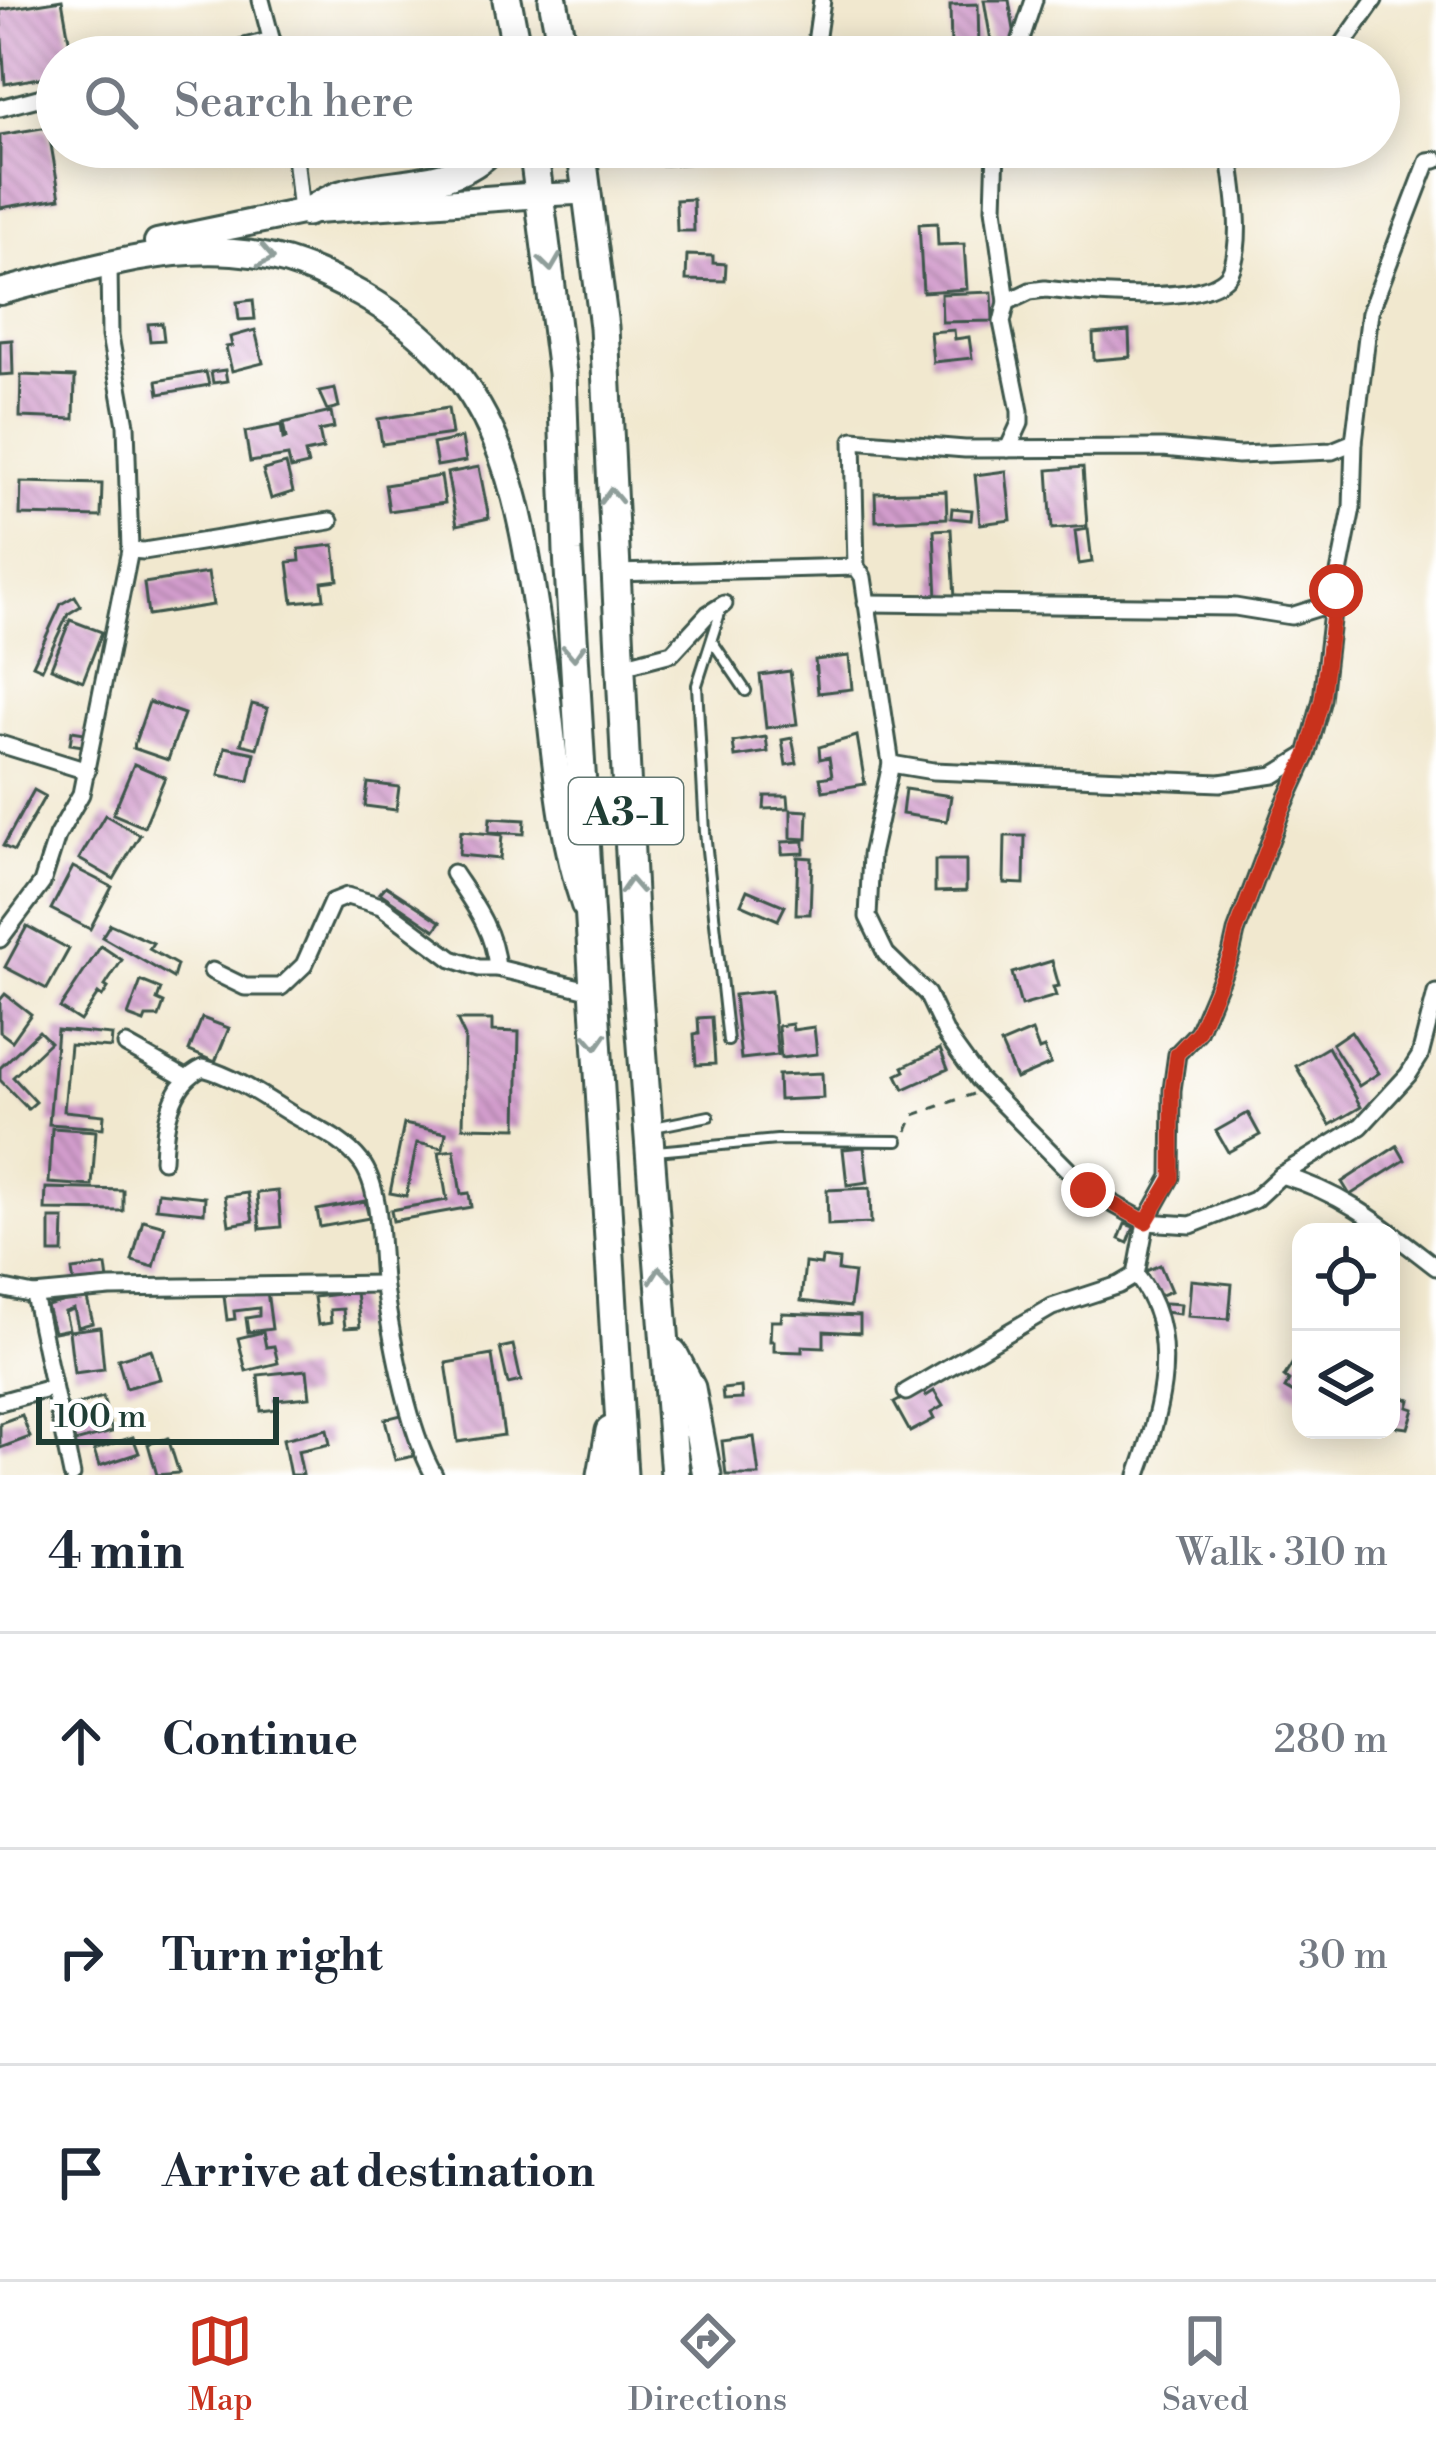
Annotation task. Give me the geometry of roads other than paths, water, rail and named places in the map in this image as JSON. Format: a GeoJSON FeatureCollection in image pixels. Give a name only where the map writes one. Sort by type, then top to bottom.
{"type":"FeatureCollection","features":[{"type":"Feature","properties":{"kind":"highway"},"geometry":{"type":"LineString","coordinates":[[507,0],[513,36]]}},
{"type":"Feature","properties":{"kind":"highway"},"geometry":{"type":"LineString","coordinates":[[554,0],[560,36]]}},
{"type":"Feature","properties":{"kind":"highway"},"geometry":{"type":"LineString","coordinates":[[304,212],[339,196],[467,168]]}},
{"type":"Feature","properties":{"kind":"highway","name":"A3-1"},"geometry":{"type":"LineString","coordinates":[[536,168],[562,373],[622,1475]]}},
{"type":"Feature","properties":{"kind":"highway","name":"A3-1"},"geometry":{"type":"LineString","coordinates":[[584,168],[604,327],[618,667],[675,1475]]}},
{"type":"Feature","properties":{"kind":"highway"},"geometry":{"type":"LineString","coordinates":[[667,1342],[691,1388],[707,1475]]}},
{"type":"Feature","properties":{"kind":"highway"},"geometry":{"type":"LineString","coordinates":[[602,1475],[617,1398]]}},
{"type":"Feature","properties":{"kind":"main road"},"geometry":{"type":"LineString","coordinates":[[0,275],[304,212],[541,195]]}},
{"type":"Feature","properties":{"kind":"main road"},"geometry":{"type":"LineString","coordinates":[[0,292],[170,254],[231,251],[272,256],[316,270],[405,321],[440,353],[474,394],[513,487],[541,640],[571,869],[590,925]]}},
{"type":"Feature","properties":{"kind":"street"},"geometry":{"type":"LineString","coordinates":[[261,0],[271,36]]}},
{"type":"Feature","properties":{"kind":"street"},"geometry":{"type":"LineString","coordinates":[[817,36],[822,0]]}},
{"type":"Feature","properties":{"kind":"street"},"geometry":{"type":"LineString","coordinates":[[1023,36],[1034,0]]}},
{"type":"Feature","properties":{"kind":"street"},"geometry":{"type":"LineString","coordinates":[[1349,36],[1374,0]]}},
{"type":"Feature","properties":{"kind":"street"},"geometry":{"type":"LineString","coordinates":[[0,108],[36,99]]}},
{"type":"Feature","properties":{"kind":"street"},"geometry":{"type":"LineString","coordinates":[[905,1392],[1052,1307],[1136,1275],[1172,1178],[1177,1054],[1198,1032],[1307,755],[1328,661],[1333,603],[1352,508],[1354,442],[1370,312],[1428,161],[1436,160]]}},
{"type":"Feature","properties":{"kind":"street"},"geometry":{"type":"LineString","coordinates":[[297,168],[304,212]]}},
{"type":"Feature","properties":{"kind":"street"},"geometry":{"type":"LineString","coordinates":[[995,168],[994,208],[1007,302],[1002,322],[1020,411],[1020,423],[1008,449]]}},
{"type":"Feature","properties":{"kind":"street"},"geometry":{"type":"LineString","coordinates":[[1007,302],[1045,289],[1154,298],[1226,279],[1235,245],[1230,168]]}},
{"type":"Feature","properties":{"kind":"street"},"geometry":{"type":"LineString","coordinates":[[541,195],[588,194]]}},
{"type":"Feature","properties":{"kind":"street"},"geometry":{"type":"LineString","coordinates":[[0,939],[42,883],[57,836],[77,802],[130,550],[126,425],[110,336],[109,266]]}},
{"type":"Feature","properties":{"kind":"street"},"geometry":{"type":"LineString","coordinates":[[1354,442],[1332,451],[1238,455],[1162,448],[1008,449],[853,440],[856,567],[863,577],[892,764],[872,855],[868,917],[886,954],[927,994],[947,1036],[986,1089],[1080,1184],[1154,1217],[1191,1225],[1254,1200],[1281,1175],[1361,1126],[1420,1056],[1436,993]]}},
{"type":"Feature","properties":{"kind":"street"},"geometry":{"type":"LineString","coordinates":[[130,550],[330,521]]}},
{"type":"Feature","properties":{"kind":"street"},"geometry":{"type":"LineString","coordinates":[[614,573],[856,567]]}},
{"type":"Feature","properties":{"kind":"street"},"geometry":{"type":"LineString","coordinates":[[866,603],[1235,607],[1291,616],[1333,603]]}},
{"type":"Feature","properties":{"kind":"street"},"geometry":{"type":"LineString","coordinates":[[618,667],[672,653],[708,614],[724,604]]}},
{"type":"Feature","properties":{"kind":"street"},"geometry":{"type":"LineString","coordinates":[[0,744],[87,771]]}},
{"type":"Feature","properties":{"kind":"street"},"geometry":{"type":"LineString","coordinates":[[892,764],[933,771],[1220,783],[1274,775],[1307,755]]}},
{"type":"Feature","properties":{"kind":"street"},"geometry":{"type":"LineString","coordinates":[[453,873],[492,937],[496,968]]}},
{"type":"Feature","properties":{"kind":"street"},"geometry":{"type":"LineString","coordinates":[[212,971],[245,987],[281,987],[304,965],[332,902],[347,896],[381,907],[452,959],[593,991]]}},
{"type":"Feature","properties":{"kind":"street"},"geometry":{"type":"LineString","coordinates":[[126,1045],[184,1078]]}},
{"type":"Feature","properties":{"kind":"street"},"geometry":{"type":"LineString","coordinates":[[164,1160],[164,1133],[184,1078],[203,1068],[270,1099],[349,1149],[365,1166],[382,1244],[383,1284],[414,1423],[434,1475]]}},
{"type":"Feature","properties":{"kind":"street"},"geometry":{"type":"LineString","coordinates":[[1281,1175],[1331,1192],[1396,1232],[1436,1267]]}},
{"type":"Feature","properties":{"kind":"street"},"geometry":{"type":"LineString","coordinates":[[1136,1275],[1162,1330],[1165,1364],[1152,1437],[1138,1475]]}},
{"type":"Feature","properties":{"kind":"street"},"geometry":{"type":"LineString","coordinates":[[0,1288],[34,1295],[110,1288],[383,1284]]}},
{"type":"Feature","properties":{"kind":"street"},"geometry":{"type":"LineString","coordinates":[[34,1295],[72,1475]]}},
{"type":"Feature","properties":{"kind":"street"},"geometry":{"type":"LineString","coordinates":[[0,1402],[51,1388]]}},
{"type":"Feature","properties":{"kind":"lane"},"geometry":{"type":"LineString","coordinates":[[724,604],[697,685],[705,832],[728,1041]]}},
{"type":"Feature","properties":{"kind":"lane"},"geometry":{"type":"LineString","coordinates":[[711,640],[746,691]]}},
{"type":"Feature","properties":{"kind":"lane"},"geometry":{"type":"LineString","coordinates":[[648,1140],[709,1116]]}},
{"type":"Feature","properties":{"kind":"lane"},"geometry":{"type":"LineString","coordinates":[[648,1140],[898,1141]]}}]}
